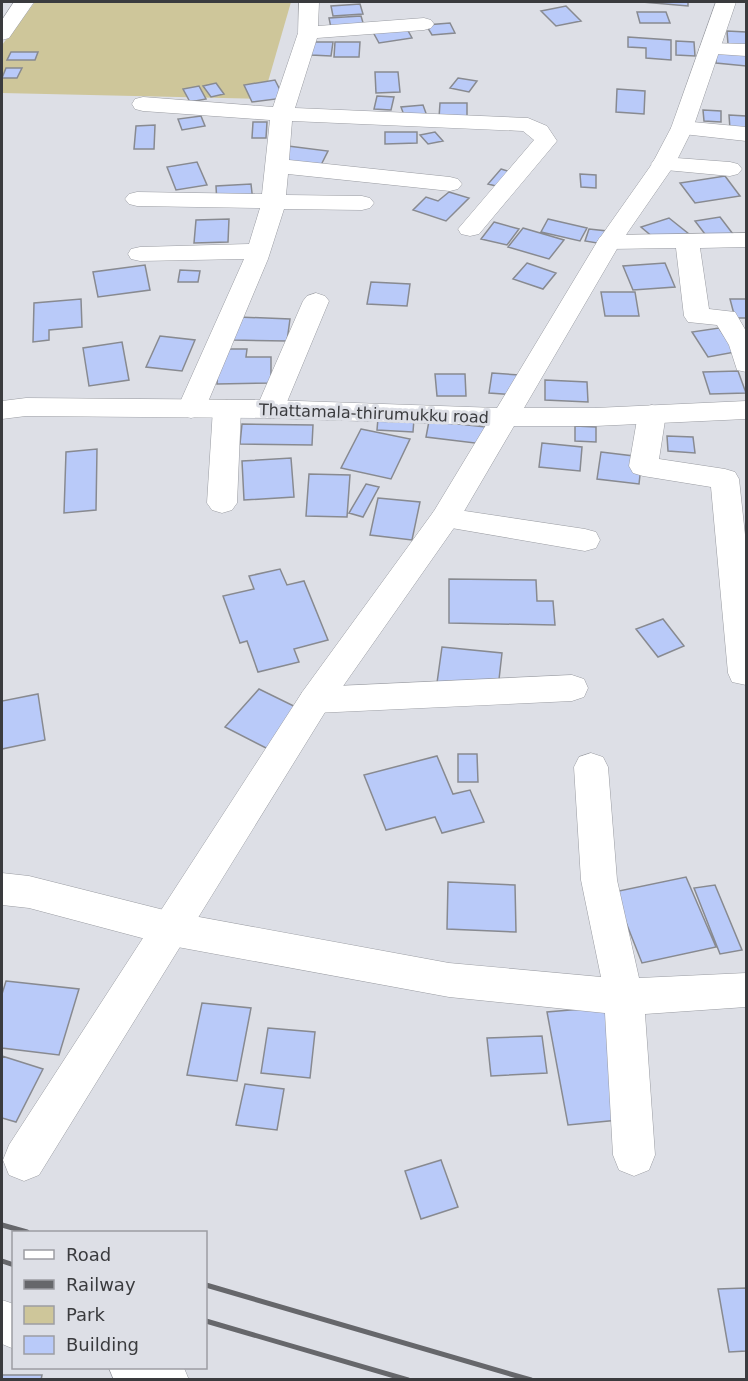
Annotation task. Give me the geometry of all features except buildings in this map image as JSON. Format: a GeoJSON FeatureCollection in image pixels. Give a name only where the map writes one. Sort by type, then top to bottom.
{"type":"FeatureCollection","features":[{"type":"Feature","properties":{"kind":"street"},"geometry":{"type":"LineString","coordinates":[[2,34],[24,2]]}},
{"type":"Feature","properties":{"kind":"street"},"geometry":{"type":"LineString","coordinates":[[191,409],[258,251],[273,199],[282,114],[308,33],[309,2]]}},
{"type":"Feature","properties":{"kind":"street"},"geometry":{"type":"LineString","coordinates":[[13,1157],[172,929],[315,700],[445,518],[609,242],[663,164],[682,128],[726,2]]}},
{"type":"Feature","properties":{"kind":"street"},"geometry":{"type":"LineString","coordinates":[[308,33],[424,24]]}},
{"type":"Feature","properties":{"kind":"street"},"geometry":{"type":"LineString","coordinates":[[709,49],[747,50]]}},
{"type":"Feature","properties":{"kind":"street"},"geometry":{"type":"LineString","coordinates":[[143,104],[282,114],[528,125],[539,132],[546,141],[470,229]]}},
{"type":"Feature","properties":{"kind":"street"},"geometry":{"type":"LineString","coordinates":[[682,128],[747,134]]}},
{"type":"Feature","properties":{"kind":"street"},"geometry":{"type":"LineString","coordinates":[[663,164],[730,169]]}},
{"type":"Feature","properties":{"kind":"street"},"geometry":{"type":"LineString","coordinates":[[277,166],[450,184]]}},
{"type":"Feature","properties":{"kind":"street"},"geometry":{"type":"LineString","coordinates":[[137,199],[273,199],[362,203]]}},
{"type":"Feature","properties":{"kind":"street"},"geometry":{"type":"LineString","coordinates":[[609,242],[747,240]]}},
{"type":"Feature","properties":{"kind":"street"},"geometry":{"type":"LineString","coordinates":[[687,241],[697,316],[726,318],[742,345],[747,364]]}},
{"type":"Feature","properties":{"kind":"street"},"geometry":{"type":"LineString","coordinates":[[140,254],[258,251]]}},
{"type":"Feature","properties":{"kind":"street"},"geometry":{"type":"LineString","coordinates":[[270,409],[316,301]]}},
{"type":"Feature","properties":{"kind":"street","name":"Thattamala-thirumukku road"},"geometry":{"type":"LineString","coordinates":[[2,410],[26,407],[270,409],[506,417],[747,410]]}},
{"type":"Feature","properties":{"kind":"street"},"geometry":{"type":"LineString","coordinates":[[222,503],[226,409]]}},
{"type":"Feature","properties":{"kind":"street"},"geometry":{"type":"LineString","coordinates":[[652,414],[644,466],[725,479],[742,616],[744,673]]}},
{"type":"Feature","properties":{"kind":"street"},"geometry":{"type":"LineString","coordinates":[[445,518],[585,540]]}},
{"type":"Feature","properties":{"kind":"street"},"geometry":{"type":"LineString","coordinates":[[315,700],[572,688]]}},
{"type":"Feature","properties":{"kind":"street"},"geometry":{"type":"LineString","coordinates":[[591,767],[599,880],[624,997],[634,1155]]}},
{"type":"Feature","properties":{"kind":"street"},"geometry":{"type":"LineString","coordinates":[[2,889],[29,892],[172,929],[450,980],[624,997],[747,990]]}},
{"type":"Feature","properties":{"kind":"street"},"geometry":{"type":"LineString","coordinates":[[135,1369],[166,1380]]}},
{"type":"Feature","properties":{"kind":"green space"},"geometry":{"type":"Polygon","coordinates":[[[35,2],[291,2],[263,99],[2,93],[2,45],[35,2]]]}},
{"type":"Feature","properties":{"kind":"railway"},"geometry":{"type":"LineString","coordinates":[[2,1225],[23,1231]]}},
{"type":"Feature","properties":{"kind":"railway"},"geometry":{"type":"LineString","coordinates":[[2,1261],[12,1264]]}},
{"type":"Feature","properties":{"kind":"railway"},"geometry":{"type":"LineString","coordinates":[[207,1285],[531,1380]]}},
{"type":"Feature","properties":{"kind":"railway"},"geometry":{"type":"LineString","coordinates":[[207,1321],[408,1380]]}}]}
